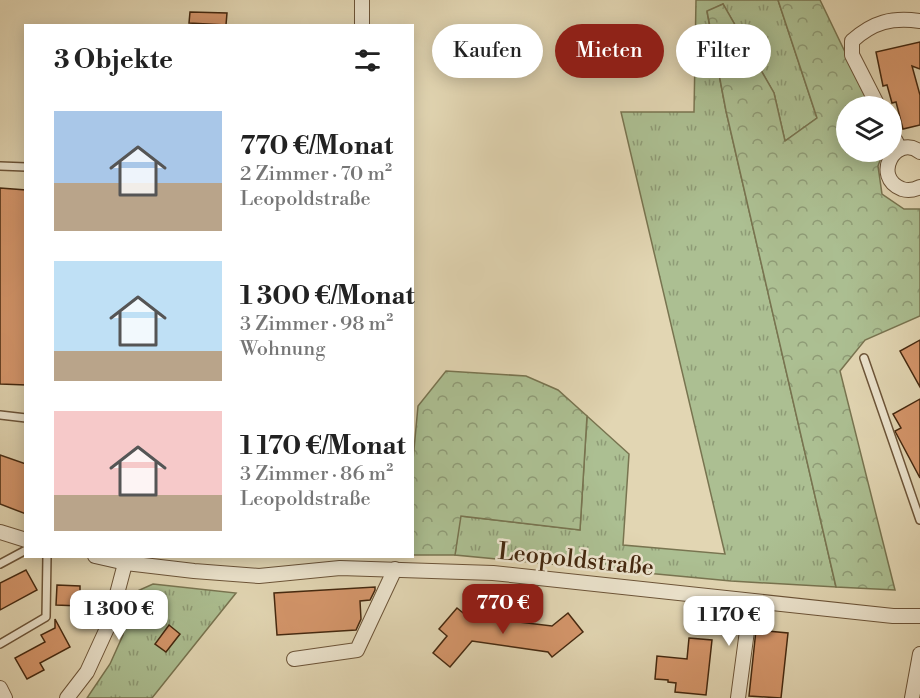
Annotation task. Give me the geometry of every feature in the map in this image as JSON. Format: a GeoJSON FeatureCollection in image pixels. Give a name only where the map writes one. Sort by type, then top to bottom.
{"type":"FeatureCollection","features":[{"type":"Feature","properties":{"kind":"street"},"geometry":{"type":"LineString","coordinates":[[362,0],[362,24]]}},
{"type":"Feature","properties":{"kind":"street"},"geometry":{"type":"LineString","coordinates":[[873,96],[852,55],[852,41],[865,29],[884,21],[920,21]]}},
{"type":"Feature","properties":{"kind":"street"},"geometry":{"type":"LineString","coordinates":[[902,149],[916,149],[920,152]]}},
{"type":"Feature","properties":{"kind":"street"},"geometry":{"type":"LineString","coordinates":[[888,162],[888,176],[894,186],[905,191],[920,187]]}},
{"type":"Feature","properties":{"kind":"street"},"geometry":{"type":"LineString","coordinates":[[0,532],[24,539]]}},
{"type":"Feature","properties":{"kind":"street","name":"Leopoldstraße"},"geometry":{"type":"LineString","coordinates":[[111,558],[194,572],[259,576],[340,568],[493,573],[893,616],[920,616]]}},
{"type":"Feature","properties":{"kind":"street"},"geometry":{"type":"LineString","coordinates":[[67,698],[87,672],[109,624],[127,560]]}},
{"type":"Feature","properties":{"kind":"street"},"geometry":{"type":"LineString","coordinates":[[294,659],[357,650],[395,569]]}},
{"type":"Feature","properties":{"kind":"street"},"geometry":{"type":"LineString","coordinates":[[738,698],[751,601]]}},
{"type":"Feature","properties":{"kind":"street"},"geometry":{"type":"LineString","coordinates":[[912,698],[920,654]]}},
{"type":"Feature","properties":{"kind":"street"},"geometry":{"type":"LineString","coordinates":[[0,688],[5,698]]}},
{"type":"Feature","properties":{"kind":"lane"},"geometry":{"type":"LineString","coordinates":[[0,166],[24,167]]}},
{"type":"Feature","properties":{"kind":"lane"},"geometry":{"type":"LineString","coordinates":[[864,358],[920,520]]}},
{"type":"Feature","properties":{"kind":"lane"},"geometry":{"type":"LineString","coordinates":[[0,415],[24,418]]}},
{"type":"Feature","properties":{"kind":"lane"},"geometry":{"type":"LineString","coordinates":[[0,564],[24,551]]}},
{"type":"Feature","properties":{"kind":"lane"},"geometry":{"type":"LineString","coordinates":[[0,644],[46,617],[46,558]]}},
{"type":"Feature","properties":{"kind":"green space"},"geometry":{"type":"Polygon","coordinates":[[[696,0],[778,0],[817,118],[785,141],[774,93],[765,78],[771,78],[771,24],[734,24],[723,4],[707,12],[709,24],[696,24],[696,0]]]}},
{"type":"Feature","properties":{"kind":"green space"},"geometry":{"type":"Polygon","coordinates":[[[778,0],[820,0],[866,96],[836,96],[836,162],[879,162],[882,194],[904,209],[920,209],[920,316],[865,340],[840,371],[895,590],[836,587],[720,78],[765,78],[774,93],[785,141],[817,118],[778,0]]]}},
{"type":"Feature","properties":{"kind":"green space"},"geometry":{"type":"Polygon","coordinates":[[[723,4],[734,24],[709,24],[707,11],[723,4]]]}},
{"type":"Feature","properties":{"kind":"green space"},"geometry":{"type":"Polygon","coordinates":[[[695,78],[720,78],[836,587],[731,581],[455,555],[460,516],[580,530],[587,416],[629,454],[623,545],[725,554],[621,112],[694,112],[695,78]]]}},
{"type":"Feature","properties":{"kind":"green space"},"geometry":{"type":"Polygon","coordinates":[[[446,371],[526,376],[558,390],[587,416],[580,530],[461,516],[455,555],[414,555],[414,449],[418,406],[446,371]]]}},
{"type":"Feature","properties":{"kind":"green space"},"geometry":{"type":"Polygon","coordinates":[[[153,584],[236,593],[152,698],[87,698],[110,664],[123,635],[128,610],[135,592],[153,584]]]}},
{"type":"Feature","properties":{"kind":"building"},"geometry":{"type":"Polygon","coordinates":[[[190,12],[227,13],[226,24],[189,23],[190,12]]]}},
{"type":"Feature","properties":{"kind":"building"},"geometry":{"type":"Polygon","coordinates":[[[920,42],[920,69],[912,66],[920,95],[920,125],[903,129],[902,96],[890,96],[887,85],[883,86],[876,52],[920,42]]]}},
{"type":"Feature","properties":{"kind":"building"},"geometry":{"type":"Polygon","coordinates":[[[0,188],[24,190],[24,385],[0,384],[0,188]]]}},
{"type":"Feature","properties":{"kind":"building"},"geometry":{"type":"Polygon","coordinates":[[[920,340],[920,387],[900,351],[920,340]]]}},
{"type":"Feature","properties":{"kind":"building"},"geometry":{"type":"Polygon","coordinates":[[[920,399],[920,478],[895,431],[901,428],[893,414],[920,399]]]}},
{"type":"Feature","properties":{"kind":"building"},"geometry":{"type":"Polygon","coordinates":[[[0,455],[24,463],[24,513],[0,504],[0,455]]]}},
{"type":"Feature","properties":{"kind":"building"},"geometry":{"type":"Polygon","coordinates":[[[26,570],[37,590],[0,610],[0,583],[26,570]]]}},
{"type":"Feature","properties":{"kind":"building"},"geometry":{"type":"Polygon","coordinates":[[[57,585],[80,586],[80,606],[56,605],[57,585]]]}},
{"type":"Feature","properties":{"kind":"building"},"geometry":{"type":"Polygon","coordinates":[[[375,587],[370,600],[360,601],[361,619],[356,630],[277,635],[274,593],[375,587]]]}},
{"type":"Feature","properties":{"kind":"building"},"geometry":{"type":"Polygon","coordinates":[[[457,608],[467,616],[552,626],[568,613],[583,632],[552,657],[548,652],[472,641],[450,667],[433,653],[447,636],[439,629],[457,608]]]}},
{"type":"Feature","properties":{"kind":"building"},"geometry":{"type":"Polygon","coordinates":[[[55,619],[70,647],[40,663],[44,670],[27,679],[15,658],[45,642],[41,635],[55,628],[55,619]]]}},
{"type":"Feature","properties":{"kind":"building"},"geometry":{"type":"Polygon","coordinates":[[[169,625],[180,634],[166,652],[155,644],[169,625]]]}},
{"type":"Feature","properties":{"kind":"building"},"geometry":{"type":"Polygon","coordinates":[[[756,630],[788,633],[781,698],[749,696],[756,630]]]}},
{"type":"Feature","properties":{"kind":"building"},"geometry":{"type":"Polygon","coordinates":[[[689,638],[712,640],[706,695],[675,692],[676,683],[655,679],[657,656],[687,659],[689,638]]]}}]}
